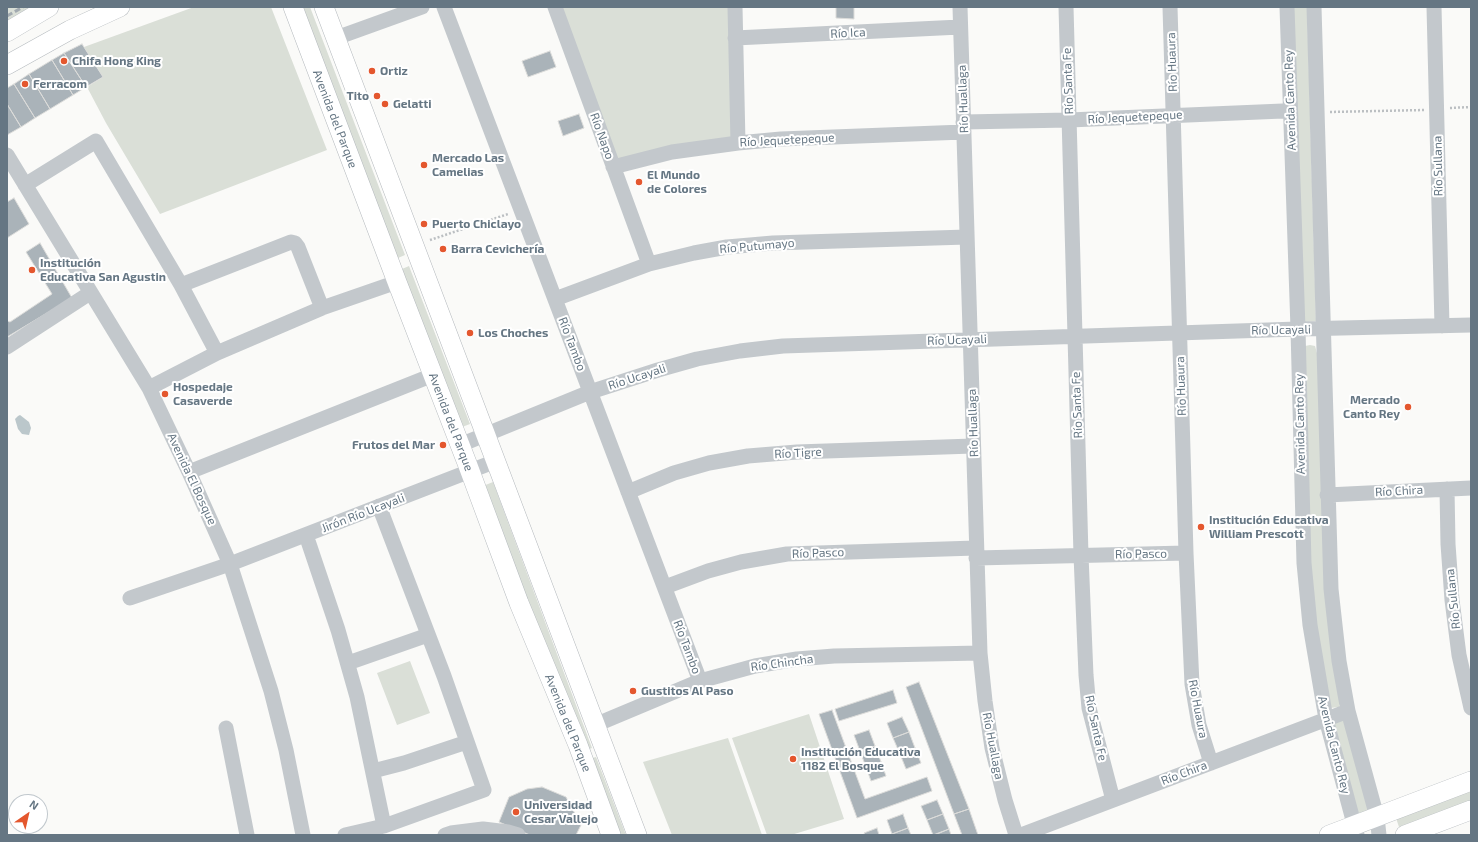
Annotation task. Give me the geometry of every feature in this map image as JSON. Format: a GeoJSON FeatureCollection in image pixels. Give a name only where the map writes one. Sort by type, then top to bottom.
{"type":"FeatureCollection","features":[{"type":"Feature","properties":{"kind":"main road"},"geometry":{"type":"LineString","coordinates":[[7,32],[49,7]]}},
{"type":"Feature","properties":{"kind":"main road"},"geometry":{"type":"LineString","coordinates":[[7,65],[70,30],[120,7]]}},
{"type":"Feature","properties":{"kind":"main road","name":"Avenida del Parque"},"geometry":{"type":"LineString","coordinates":[[293,7],[519,603],[578,745],[611,835]]}},
{"type":"Feature","properties":{"kind":"main road","name":"Avenida del Parque"},"geometry":{"type":"LineString","coordinates":[[324,7],[637,835]]}},
{"type":"Feature","properties":{"kind":"main road"},"geometry":{"type":"LineString","coordinates":[[1329,835],[1378,826],[1471,781]]}},
{"type":"Feature","properties":{"kind":"main road"},"geometry":{"type":"LineString","coordinates":[[1405,835],[1471,810]]}},
{"type":"Feature","properties":{"kind":"street"},"geometry":{"type":"LineString","coordinates":[[336,38],[422,7]]}},
{"type":"Feature","properties":{"kind":"street","name":"Río Tambo"},"geometry":{"type":"LineString","coordinates":[[444,7],[700,681]]}},
{"type":"Feature","properties":{"kind":"street","name":"Río Napo"},"geometry":{"type":"LineString","coordinates":[[555,7],[649,264]]}},
{"type":"Feature","properties":{"kind":"street"},"geometry":{"type":"LineString","coordinates":[[735,7],[738,143]]}},
{"type":"Feature","properties":{"kind":"street","name":"Río Huallaga"},"geometry":{"type":"LineString","coordinates":[[960,7],[980,653],[992,748],[1005,800],[1016,835]]}},
{"type":"Feature","properties":{"kind":"street","name":"Río Santa Fe"},"geometry":{"type":"LineString","coordinates":[[1066,7],[1081,555],[1086,676],[1089,708],[1113,800]]}},
{"type":"Feature","properties":{"kind":"street","name":"Río Huaura"},"geometry":{"type":"LineString","coordinates":[[1170,7],[1186,553],[1192,684],[1199,725],[1210,763]]}},
{"type":"Feature","properties":{"kind":"street","name":"Avenida Canto Rey"},"geometry":{"type":"LineString","coordinates":[[1287,7],[1304,563],[1310,625],[1326,719],[1356,830]]}},
{"type":"Feature","properties":{"kind":"street","name":"Avenida Canto Rey"},"geometry":{"type":"LineString","coordinates":[[1314,7],[1327,494],[1331,589],[1339,661],[1348,711],[1378,826]]}},
{"type":"Feature","properties":{"kind":"street","name":"Río Sullana"},"geometry":{"type":"LineString","coordinates":[[1434,7],[1442,326]]}},
{"type":"Feature","properties":{"kind":"street","name":"Río Ica"},"geometry":{"type":"LineString","coordinates":[[736,38],[960,27]]}},
{"type":"Feature","properties":{"kind":"street","name":"Río Jequetepeque"},"geometry":{"type":"LineString","coordinates":[[613,167],[672,152],[781,139],[1069,120],[1283,111]]}},
{"type":"Feature","properties":{"kind":"street"},"geometry":{"type":"LineString","coordinates":[[25,185],[96,141],[181,285],[217,353]]}},
{"type":"Feature","properties":{"kind":"street","name":"Avenida El Bosque"},"geometry":{"type":"LineString","coordinates":[[7,155],[149,388],[189,472],[230,564],[271,691],[286,750],[303,835]]}},
{"type":"Feature","properties":{"kind":"street","name":"Río Putumayo"},"geometry":{"type":"LineString","coordinates":[[555,299],[649,264],[694,253],[742,246],[773,244],[967,237]]}},
{"type":"Feature","properties":{"kind":"street"},"geometry":{"type":"LineString","coordinates":[[181,285],[291,242],[295,243],[298,247],[322,308]]}},
{"type":"Feature","properties":{"kind":"street"},"geometry":{"type":"LineString","coordinates":[[149,388],[217,353],[322,308],[397,282]]}},
{"type":"Feature","properties":{"kind":"street"},"geometry":{"type":"LineString","coordinates":[[7,347],[90,293]]}},
{"type":"Feature","properties":{"kind":"street","name":"Río Ucayali"},"geometry":{"type":"LineString","coordinates":[[460,445],[590,392],[697,359],[740,351],[783,346],[1298,329],[1471,325]]}},
{"type":"Feature","properties":{"kind":"street"},"geometry":{"type":"LineString","coordinates":[[189,472],[433,374]]}},
{"type":"Feature","properties":{"kind":"street","name":"Río Tigre"},"geometry":{"type":"LineString","coordinates":[[628,492],[674,473],[709,463],[748,456],[797,452],[973,446]]}},
{"type":"Feature","properties":{"kind":"street","name":"Jirón Río Ucayali"},"geometry":{"type":"LineString","coordinates":[[130,598],[230,564],[496,461]]}},
{"type":"Feature","properties":{"kind":"street","name":"Río Chira"},"geometry":{"type":"LineString","coordinates":[[1327,494],[1471,488]]}},
{"type":"Feature","properties":{"kind":"street","name":"Río Sullana"},"geometry":{"type":"LineString","coordinates":[[1447,489],[1448,544],[1452,600],[1459,655],[1471,708]]}},
{"type":"Feature","properties":{"kind":"street"},"geometry":{"type":"LineString","coordinates":[[345,835],[384,826],[484,790],[428,635],[379,506]]}},
{"type":"Feature","properties":{"kind":"street"},"geometry":{"type":"LineString","coordinates":[[306,535],[348,663],[357,697],[384,826]]}},
{"type":"Feature","properties":{"kind":"street","name":"Río Pasco"},"geometry":{"type":"LineString","coordinates":[[664,587],[708,571],[741,562],[787,554],[976,553],[1081,555],[1186,553]]}},
{"type":"Feature","properties":{"kind":"street"},"geometry":{"type":"LineString","coordinates":[[348,663],[428,635]]}},
{"type":"Feature","properties":{"kind":"street","name":"Río Chincha"},"geometry":{"type":"LineString","coordinates":[[595,725],[700,681],[755,666],[797,659],[834,656],[980,653]]}},
{"type":"Feature","properties":{"kind":"street","name":"Río Chira"},"geometry":{"type":"LineString","coordinates":[[1021,835],[1348,711]]}},
{"type":"Feature","properties":{"kind":"street"},"geometry":{"type":"LineString","coordinates":[[226,728],[247,835]]}},
{"type":"Feature","properties":{"kind":"street"},"geometry":{"type":"LineString","coordinates":[[373,771],[404,763],[467,742]]}},
{"type":"Feature","properties":{"kind":"street"},"geometry":{"type":"LineString","coordinates":[[445,835],[483,829],[508,832],[518,835]]}},
{"type":"Feature","properties":{"kind":"path"},"geometry":{"type":"LineString","coordinates":[[1324,112],[1471,107]]}},
{"type":"Feature","properties":{"kind":"path"},"geometry":{"type":"LineString","coordinates":[[430,240],[508,214]]}},
{"type":"Feature","properties":{"kind":"shaded area"},"geometry":{"type":"Polygon","coordinates":[[[7,7],[39,7],[7,26],[7,7]]]}},
{"type":"Feature","properties":{"kind":"shaded area"},"geometry":{"type":"Polygon","coordinates":[[[194,7],[271,7],[327,150],[160,214],[106,123],[87,87],[103,77],[84,47],[194,7]]]}},
{"type":"Feature","properties":{"kind":"shaded area"},"geometry":{"type":"Polygon","coordinates":[[[301,7],[310,7],[405,255],[398,258],[301,7]]]}},
{"type":"Feature","properties":{"kind":"shaded area"},"geometry":{"type":"Polygon","coordinates":[[[555,7],[734,7],[738,143],[613,167],[555,7]]]}},
{"type":"Feature","properties":{"kind":"shaded area"},"geometry":{"type":"Polygon","coordinates":[[[1292,7],[1307,7],[1316,321],[1304,322],[1292,7]]]}},
{"type":"Feature","properties":{"kind":"shaded area"},"geometry":{"type":"Polygon","coordinates":[[[409,266],[470,424],[462,427],[402,269],[409,266]]]}},
{"type":"Feature","properties":{"kind":"shaded area"},"geometry":{"type":"Polygon","coordinates":[[[1305,346],[1315,346],[1317,353],[1340,701],[1339,707],[1330,708],[1310,604],[1305,346]]]}},
{"type":"Feature","properties":{"kind":"shaded area"},"geometry":{"type":"Polygon","coordinates":[[[20,415],[29,422],[31,428],[29,435],[22,434],[18,429],[15,419],[20,415]]]}},
{"type":"Feature","properties":{"kind":"shaded area"},"geometry":{"type":"Polygon","coordinates":[[[493,482],[592,748],[585,751],[483,486],[493,482]]]}},
{"type":"Feature","properties":{"kind":"shaded area"},"geometry":{"type":"Polygon","coordinates":[[[410,661],[430,713],[397,725],[377,673],[410,661]]]}},
{"type":"Feature","properties":{"kind":"shaded area"},"geometry":{"type":"Polygon","coordinates":[[[809,714],[844,819],[791,835],[767,835],[732,738],[809,714]]]}},
{"type":"Feature","properties":{"kind":"shaded area"},"geometry":{"type":"Polygon","coordinates":[[[1343,719],[1369,810],[1359,817],[1332,725],[1343,719]]]}},
{"type":"Feature","properties":{"kind":"shaded area"},"geometry":{"type":"Polygon","coordinates":[[[728,738],[762,835],[672,835],[643,762],[728,738]]]}},
{"type":"Feature","properties":{"kind":"shaded area"},"geometry":{"type":"Polygon","coordinates":[[[596,757],[626,835],[618,835],[589,759],[596,757]]]}},
{"type":"Feature","properties":{"kind":"shaded area"},"geometry":{"type":"Polygon","coordinates":[[[1471,790],[1471,803],[1400,830],[1396,818],[1471,790]]]}},
{"type":"Feature","properties":{"kind":"building"},"geometry":{"type":"Polygon","coordinates":[[[836,7],[854,7],[854,19],[836,18],[836,7]]]}},
{"type":"Feature","properties":{"kind":"building"},"geometry":{"type":"Polygon","coordinates":[[[82,44],[103,77],[86,87],[64,53],[82,44]]]}},
{"type":"Feature","properties":{"kind":"building"},"geometry":{"type":"Polygon","coordinates":[[[550,51],[556,67],[528,77],[522,61],[550,51]]]}},
{"type":"Feature","properties":{"kind":"building"},"geometry":{"type":"Polygon","coordinates":[[[64,53],[86,87],[73,95],[52,60],[64,53]]]}},
{"type":"Feature","properties":{"kind":"building"},"geometry":{"type":"Polygon","coordinates":[[[52,60],[73,95],[50,109],[29,74],[52,60]]]}},
{"type":"Feature","properties":{"kind":"building"},"geometry":{"type":"Polygon","coordinates":[[[29,74],[50,109],[35,118],[14,84],[29,74]]]}},
{"type":"Feature","properties":{"kind":"building"},"geometry":{"type":"Polygon","coordinates":[[[14,84],[35,118],[21,127],[7,104],[7,88],[14,84]]]}},
{"type":"Feature","properties":{"kind":"building"},"geometry":{"type":"Polygon","coordinates":[[[7,104],[21,127],[7,135],[7,104]]]}},
{"type":"Feature","properties":{"kind":"building"},"geometry":{"type":"Polygon","coordinates":[[[579,114],[584,128],[563,136],[558,121],[579,114]]]}},
{"type":"Feature","properties":{"kind":"building"},"geometry":{"type":"Polygon","coordinates":[[[14,198],[29,224],[7,238],[7,202],[14,198]]]}},
{"type":"Feature","properties":{"kind":"building"},"geometry":{"type":"Polygon","coordinates":[[[40,243],[72,298],[7,337],[7,321],[10,322],[52,294],[26,252],[40,243]]]}},
{"type":"Feature","properties":{"kind":"building"},"geometry":{"type":"Polygon","coordinates":[[[919,682],[969,809],[954,814],[906,687],[919,682]]]}},
{"type":"Feature","properties":{"kind":"building"},"geometry":{"type":"Polygon","coordinates":[[[893,690],[897,703],[839,721],[835,709],[893,690]]]}},
{"type":"Feature","properties":{"kind":"building"},"geometry":{"type":"Polygon","coordinates":[[[832,710],[865,799],[927,777],[932,791],[857,818],[819,714],[832,710]]]}},
{"type":"Feature","properties":{"kind":"building"},"geometry":{"type":"Polygon","coordinates":[[[902,717],[909,732],[893,738],[887,723],[902,717]]]}},
{"type":"Feature","properties":{"kind":"building"},"geometry":{"type":"Polygon","coordinates":[[[869,730],[875,746],[860,751],[854,735],[869,730]]]}},
{"type":"Feature","properties":{"kind":"building"},"geometry":{"type":"Polygon","coordinates":[[[909,732],[915,748],[900,754],[893,738],[909,732]]]}},
{"type":"Feature","properties":{"kind":"building"},"geometry":{"type":"Polygon","coordinates":[[[875,746],[881,762],[866,767],[860,751],[875,746]]]}},
{"type":"Feature","properties":{"kind":"building"},"geometry":{"type":"Polygon","coordinates":[[[915,748],[921,763],[906,769],[900,754],[915,748]]]}},
{"type":"Feature","properties":{"kind":"building"},"geometry":{"type":"Polygon","coordinates":[[[881,762],[886,776],[871,781],[866,767],[881,762]]]}},
{"type":"Feature","properties":{"kind":"building"},"geometry":{"type":"Polygon","coordinates":[[[542,787],[566,797],[581,825],[576,835],[530,835],[499,822],[509,797],[527,789],[542,787]]]}},
{"type":"Feature","properties":{"kind":"building"},"geometry":{"type":"Polygon","coordinates":[[[937,800],[943,814],[927,820],[921,806],[937,800]]]}},
{"type":"Feature","properties":{"kind":"building"},"geometry":{"type":"Polygon","coordinates":[[[969,809],[978,835],[962,835],[954,814],[969,809]]]}},
{"type":"Feature","properties":{"kind":"building"},"geometry":{"type":"Polygon","coordinates":[[[903,814],[908,828],[892,834],[887,820],[903,814]]]}},
{"type":"Feature","properties":{"kind":"building"},"geometry":{"type":"Polygon","coordinates":[[[943,814],[949,829],[933,835],[927,820],[943,814]]]}},
{"type":"Feature","properties":{"kind":"building"},"geometry":{"type":"Polygon","coordinates":[[[877,828],[879,835],[865,835],[864,833],[877,828]]]}},
{"type":"Feature","properties":{"kind":"building"},"geometry":{"type":"Polygon","coordinates":[[[908,828],[911,835],[892,834],[908,828]]]}},
{"type":"Feature","properties":{"kind":"building"},"geometry":{"type":"Polygon","coordinates":[[[949,829],[951,835],[935,835],[949,829]]]}},
{"type":"Feature","properties":{"kind":"railway"},"geometry":{"type":"LineString","coordinates":[[7,16],[23,7]]}},
{"type":"Feature","properties":{"kind":"place","name":"Chifa Hong King"},"geometry":{"type":"Point","coordinates":[64,61]}},
{"type":"Feature","properties":{"kind":"place","name":"Ortiz"},"geometry":{"type":"Point","coordinates":[372,71]}},
{"type":"Feature","properties":{"kind":"place","name":"Ferracom"},"geometry":{"type":"Point","coordinates":[25,84]}},
{"type":"Feature","properties":{"kind":"place","name":"Tito"},"geometry":{"type":"Point","coordinates":[377,96]}},
{"type":"Feature","properties":{"kind":"place","name":"Gelatti"},"geometry":{"type":"Point","coordinates":[385,104]}},
{"type":"Feature","properties":{"kind":"place","name":"Mercado Las Camelias"},"geometry":{"type":"Point","coordinates":[424,165]}},
{"type":"Feature","properties":{"kind":"place","name":"El Mundo de Colores"},"geometry":{"type":"Point","coordinates":[639,182]}},
{"type":"Feature","properties":{"kind":"place","name":"Puerto Chiclayo"},"geometry":{"type":"Point","coordinates":[424,224]}},
{"type":"Feature","properties":{"kind":"place","name":"Barra Cevichería"},"geometry":{"type":"Point","coordinates":[443,249]}},
{"type":"Feature","properties":{"kind":"place","name":"Institución Educativa San Agustin"},"geometry":{"type":"Point","coordinates":[32,270]}},
{"type":"Feature","properties":{"kind":"place","name":"Los Choches"},"geometry":{"type":"Point","coordinates":[470,333]}},
{"type":"Feature","properties":{"kind":"place","name":"Hospedaje Casaverde"},"geometry":{"type":"Point","coordinates":[165,394]}},
{"type":"Feature","properties":{"kind":"place","name":"Mercado Canto Rey"},"geometry":{"type":"Point","coordinates":[1408,407]}},
{"type":"Feature","properties":{"kind":"place","name":"Frutos del Mar"},"geometry":{"type":"Point","coordinates":[443,445]}},
{"type":"Feature","properties":{"kind":"place","name":"Institución Educativa William Prescott"},"geometry":{"type":"Point","coordinates":[1201,527]}},
{"type":"Feature","properties":{"kind":"place","name":"Gustitos Al Paso"},"geometry":{"type":"Point","coordinates":[633,691]}},
{"type":"Feature","properties":{"kind":"place","name":"Institución Educativa 1182 El Bosque"},"geometry":{"type":"Point","coordinates":[793,759]}},
{"type":"Feature","properties":{"kind":"place","name":"Universidad Cesar Vallejo"},"geometry":{"type":"Point","coordinates":[516,812]}}]}
